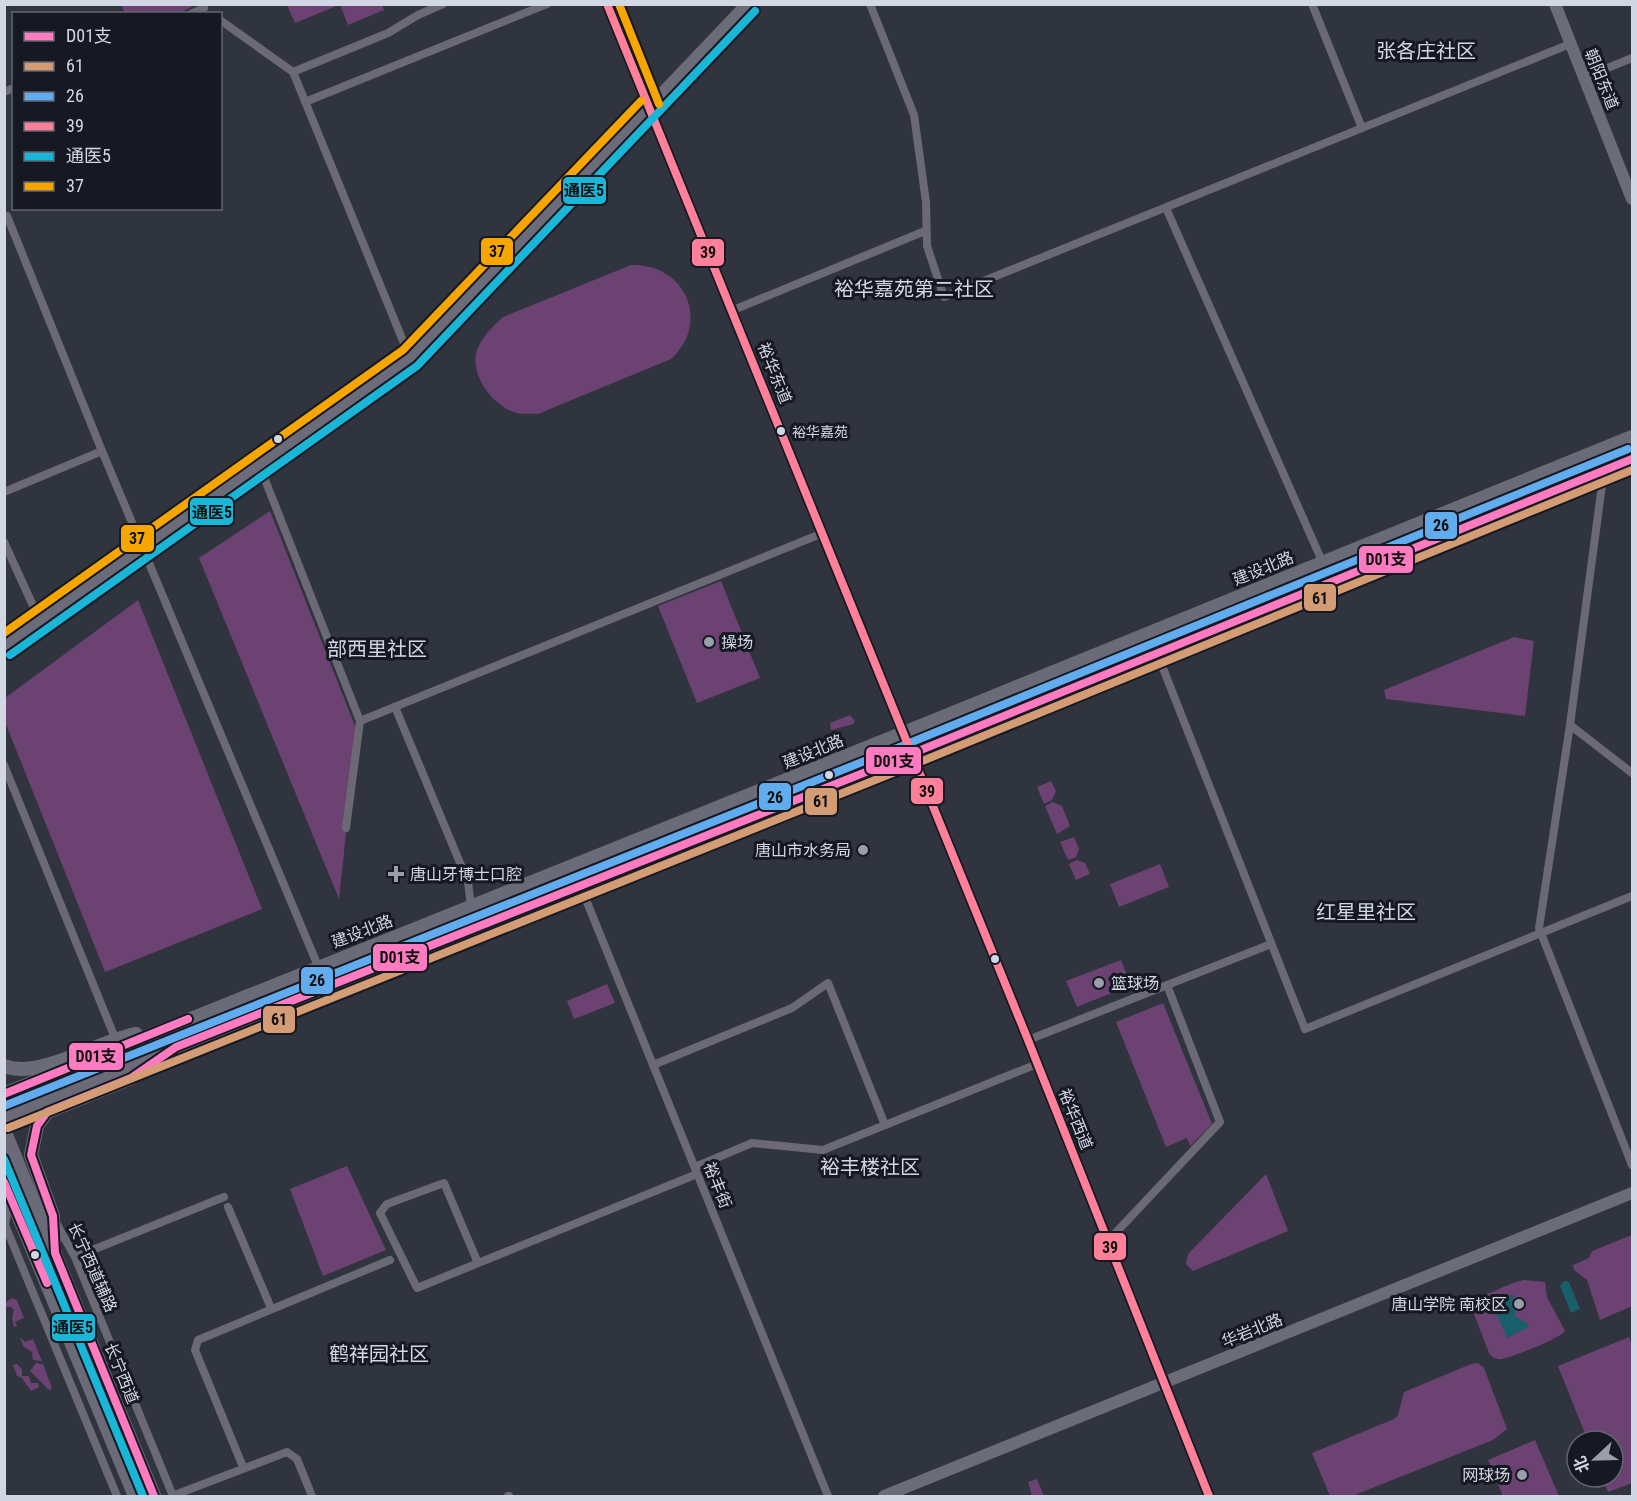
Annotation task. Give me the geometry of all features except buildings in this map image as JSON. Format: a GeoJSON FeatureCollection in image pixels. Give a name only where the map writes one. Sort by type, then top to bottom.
{"type":"FeatureCollection","features":[{"type":"Feature","properties":{"kind":"main road","name":"建设北路"},"geometry":{"type":"LineString","coordinates":[[4,1094],[903,733],[1632,436]]}},
{"type":"Feature","properties":{"kind":"main road"},"geometry":{"type":"LineString","coordinates":[[4,1118],[176,1047],[911,754],[1632,459]]}},
{"type":"Feature","properties":{"kind":"main road"},"geometry":{"type":"LineString","coordinates":[[4,1066],[15,1071],[35,1068],[115,1038],[168,1028]]}},
{"type":"Feature","properties":{"kind":"main road"},"geometry":{"type":"LineString","coordinates":[[55,1253],[53,1216],[32,1155],[37,1125],[47,1113],[131,1078],[176,1047]]}},
{"type":"Feature","properties":{"kind":"main road","name":"长宁西道"},"geometry":{"type":"LineString","coordinates":[[4,1130],[154,1497]]}},
{"type":"Feature","properties":{"kind":"main road"},"geometry":{"type":"LineString","coordinates":[[4,1181],[135,1497]]}},
{"type":"Feature","properties":{"kind":"main road"},"geometry":{"type":"LineString","coordinates":[[6,1205],[23,1226]]}},
{"type":"Feature","properties":{"kind":"street"},"geometry":{"type":"LineString","coordinates":[[293,72],[388,33],[418,15],[443,4]]}},
{"type":"Feature","properties":{"kind":"street"},"geometry":{"type":"LineString","coordinates":[[305,102],[547,4]]}},
{"type":"Feature","properties":{"kind":"street","name":"裕华东道"},"geometry":{"type":"LineString","coordinates":[[607,4],[911,754]]}},
{"type":"Feature","properties":{"kind":"street"},"geometry":{"type":"LineString","coordinates":[[4,646],[260,467],[410,358],[747,4]]}},
{"type":"Feature","properties":{"kind":"street"},"geometry":{"type":"LineString","coordinates":[[870,4],[914,115],[926,202],[925,231],[944,297],[1569,44]]}},
{"type":"Feature","properties":{"kind":"street"},"geometry":{"type":"LineString","coordinates":[[1312,4],[1362,128]]}},
{"type":"Feature","properties":{"kind":"street","name":"朝阳东道"},"geometry":{"type":"LineString","coordinates":[[1555,4],[1632,199]]}},
{"type":"Feature","properties":{"kind":"street"},"geometry":{"type":"LineString","coordinates":[[222,21],[293,72],[410,358]]}},
{"type":"Feature","properties":{"kind":"street"},"geometry":{"type":"LineString","coordinates":[[1583,78],[1632,58]]}},
{"type":"Feature","properties":{"kind":"street"},"geometry":{"type":"LineString","coordinates":[[1166,208],[1322,561]]}},
{"type":"Feature","properties":{"kind":"street"},"geometry":{"type":"LineString","coordinates":[[7,216],[102,451],[318,966]]}},
{"type":"Feature","properties":{"kind":"street"},"geometry":{"type":"LineString","coordinates":[[731,310],[925,231]]}},
{"type":"Feature","properties":{"kind":"street"},"geometry":{"type":"LineString","coordinates":[[4,492],[102,451]]}},
{"type":"Feature","properties":{"kind":"street"},"geometry":{"type":"LineString","coordinates":[[260,467],[360,721],[346,828]]}},
{"type":"Feature","properties":{"kind":"street"},"geometry":{"type":"LineString","coordinates":[[1604,470],[1539,934],[1632,1165]]}},
{"type":"Feature","properties":{"kind":"street"},"geometry":{"type":"LineString","coordinates":[[360,721],[823,533]]}},
{"type":"Feature","properties":{"kind":"street"},"geometry":{"type":"LineString","coordinates":[[4,542],[40,621]]}},
{"type":"Feature","properties":{"kind":"street"},"geometry":{"type":"LineString","coordinates":[[1157,653],[1305,1029],[1632,896]]}},
{"type":"Feature","properties":{"kind":"street"},"geometry":{"type":"LineString","coordinates":[[395,707],[468,882],[471,906]]}},
{"type":"Feature","properties":{"kind":"street"},"geometry":{"type":"LineString","coordinates":[[1570,725],[1632,773]]}},
{"type":"Feature","properties":{"kind":"street","name":"裕华西道"},"geometry":{"type":"LineString","coordinates":[[911,754],[1209,1497]]}},
{"type":"Feature","properties":{"kind":"street"},"geometry":{"type":"LineString","coordinates":[[4,765],[115,1038]]}},
{"type":"Feature","properties":{"kind":"street","name":"裕丰街"},"geometry":{"type":"LineString","coordinates":[[580,885],[828,1497]]}},
{"type":"Feature","properties":{"kind":"street"},"geometry":{"type":"LineString","coordinates":[[1028,1041],[1271,944]]}},
{"type":"Feature","properties":{"kind":"street"},"geometry":{"type":"LineString","coordinates":[[653,1065],[792,1008],[828,983],[885,1125]]}},
{"type":"Feature","properties":{"kind":"street"},"geometry":{"type":"LineString","coordinates":[[1107,1242],[1220,1122],[1167,985]]}},
{"type":"Feature","properties":{"kind":"street"},"geometry":{"type":"LineString","coordinates":[[478,1263],[444,1183],[387,1204],[380,1213],[417,1288],[478,1263],[696,1171],[752,1143],[823,1150],[1037,1064]]}},
{"type":"Feature","properties":{"kind":"street","name":"华岩北路"},"geometry":{"type":"LineString","coordinates":[[884,1497],[1632,1193]]}},
{"type":"Feature","properties":{"kind":"street"},"geometry":{"type":"LineString","coordinates":[[75,1257],[224,1197]]}},
{"type":"Feature","properties":{"kind":"street"},"geometry":{"type":"LineString","coordinates":[[6,1205],[5,1225],[117,1497]]}},
{"type":"Feature","properties":{"kind":"street"},"geometry":{"type":"LineString","coordinates":[[228,1207],[271,1308]]}},
{"type":"Feature","properties":{"kind":"street","name":"长宁西道辅路"},"geometry":{"type":"LineString","coordinates":[[53,1216],[75,1257],[173,1496]]}},
{"type":"Feature","properties":{"kind":"street"},"geometry":{"type":"LineString","coordinates":[[243,1467],[195,1350],[198,1340],[390,1260]]}},
{"type":"Feature","properties":{"kind":"street"},"geometry":{"type":"LineString","coordinates":[[173,1496],[280,1453],[294,1455],[312,1497]]}},
{"type":"Feature","properties":{"kind":"shaded area"},"geometry":{"type":"Polygon","coordinates":[[[121,5],[195,5],[182,12],[124,12],[121,5]]]}},
{"type":"Feature","properties":{"kind":"shaded area"},"geometry":{"type":"Polygon","coordinates":[[[287,5],[339,5],[295,23],[287,5]]]}},
{"type":"Feature","properties":{"kind":"shaded area"},"geometry":{"type":"Polygon","coordinates":[[[340,5],[382,5],[384,10],[348,25],[340,5]]]}},
{"type":"Feature","properties":{"kind":"shaded area"},"geometry":{"type":"Polygon","coordinates":[[[631,265],[650,267],[666,274],[678,284],[687,298],[690,313],[689,329],[683,345],[671,359],[538,414],[514,412],[491,396],[479,378],[475,359],[482,341],[499,320],[631,265]]]}},
{"type":"Feature","properties":{"kind":"shaded area"},"geometry":{"type":"Polygon","coordinates":[[[270,511],[357,731],[339,899],[199,558],[270,511]]]}},
{"type":"Feature","properties":{"kind":"shaded area","name":"操场"},"geometry":{"type":"Polygon","coordinates":[[[721,581],[760,678],[697,703],[658,606],[721,581]]]}},
{"type":"Feature","properties":{"kind":"shaded area"},"geometry":{"type":"Polygon","coordinates":[[[138,600],[262,909],[105,972],[5,722],[5,698],[138,600]]]}},
{"type":"Feature","properties":{"kind":"shaded area"},"geometry":{"type":"Polygon","coordinates":[[[1514,637],[1534,641],[1525,716],[1386,699],[1384,690],[1514,637]]]}},
{"type":"Feature","properties":{"kind":"shaded area"},"geometry":{"type":"Polygon","coordinates":[[[850,715],[855,721],[853,724],[831,730],[830,723],[850,715]]]}},
{"type":"Feature","properties":{"kind":"shaded area"},"geometry":{"type":"Polygon","coordinates":[[[1051,781],[1056,791],[1052,800],[1044,804],[1037,787],[1051,781]]]}},
{"type":"Feature","properties":{"kind":"shaded area"},"geometry":{"type":"Polygon","coordinates":[[[1053,802],[1062,806],[1070,826],[1057,834],[1045,806],[1053,802]]]}},
{"type":"Feature","properties":{"kind":"shaded area"},"geometry":{"type":"Polygon","coordinates":[[[1074,837],[1079,849],[1076,857],[1068,860],[1060,842],[1074,837]]]}},
{"type":"Feature","properties":{"kind":"shaded area"},"geometry":{"type":"Polygon","coordinates":[[[1077,860],[1085,863],[1090,874],[1076,880],[1069,864],[1077,860]]]}},
{"type":"Feature","properties":{"kind":"shaded area"},"geometry":{"type":"Polygon","coordinates":[[[1160,864],[1169,887],[1119,907],[1110,884],[1160,864]]]}},
{"type":"Feature","properties":{"kind":"shaded area","name":"篮球场"},"geometry":{"type":"Polygon","coordinates":[[[1121,960],[1131,985],[1077,1007],[1066,981],[1121,960]]]}},
{"type":"Feature","properties":{"kind":"shaded area"},"geometry":{"type":"Polygon","coordinates":[[[607,984],[615,1003],[574,1019],[567,1001],[607,984]]]}},
{"type":"Feature","properties":{"kind":"shaded area"},"geometry":{"type":"Polygon","coordinates":[[[1163,1003],[1212,1124],[1190,1146],[1187,1138],[1166,1147],[1116,1022],[1163,1003]]]}},
{"type":"Feature","properties":{"kind":"shaded area"},"geometry":{"type":"Polygon","coordinates":[[[347,1166],[386,1250],[323,1276],[290,1189],[347,1166]]]}},
{"type":"Feature","properties":{"kind":"shaded area"},"geometry":{"type":"Polygon","coordinates":[[[1266,1174],[1288,1231],[1193,1271],[1186,1264],[1188,1254],[1266,1174]]]}},
{"type":"Feature","properties":{"kind":"shaded area"},"geometry":{"type":"Polygon","coordinates":[[[1632,1235],[1632,1306],[1600,1320],[1587,1280],[1574,1270],[1573,1265],[1589,1258],[1592,1251],[1632,1235]]]}},
{"type":"Feature","properties":{"kind":"shaded area"},"geometry":{"type":"Polygon","coordinates":[[[1524,1280],[1545,1282],[1547,1297],[1565,1331],[1525,1351],[1496,1359],[1489,1353],[1470,1303],[1477,1296],[1524,1280]]]}},
{"type":"Feature","properties":{"kind":"shaded area"},"geometry":{"type":"Polygon","coordinates":[[[12,1298],[17,1300],[24,1318],[15,1322],[17,1326],[14,1327],[12,1318],[14,1310],[10,1306],[7,1308],[5,1303],[12,1298]]]}},
{"type":"Feature","properties":{"kind":"shaded area"},"geometry":{"type":"Polygon","coordinates":[[[20,1337],[25,1342],[33,1339],[42,1361],[33,1360],[32,1352],[23,1346],[20,1337]]]}},
{"type":"Feature","properties":{"kind":"shaded area"},"geometry":{"type":"Polygon","coordinates":[[[1629,1337],[1632,1346],[1632,1483],[1625,1486],[1625,1429],[1583,1429],[1558,1366],[1629,1337]]]}},
{"type":"Feature","properties":{"kind":"shaded area"},"geometry":{"type":"Polygon","coordinates":[[[36,1363],[43,1364],[52,1388],[49,1390],[30,1371],[36,1363]]]}},
{"type":"Feature","properties":{"kind":"shaded area"},"geometry":{"type":"Polygon","coordinates":[[[1478,1363],[1484,1368],[1507,1429],[1493,1440],[1352,1496],[1330,1496],[1312,1453],[1394,1419],[1398,1415],[1404,1392],[1478,1363]]]}},
{"type":"Feature","properties":{"kind":"shaded area"},"geometry":{"type":"Polygon","coordinates":[[[17,1364],[22,1369],[22,1376],[29,1376],[31,1383],[38,1383],[39,1387],[31,1391],[22,1378],[17,1376],[13,1365],[17,1364]]]}},
{"type":"Feature","properties":{"kind":"shaded area","name":"网球场"},"geometry":{"type":"Polygon","coordinates":[[[1535,1440],[1559,1496],[1503,1496],[1488,1460],[1535,1440]]]}},
{"type":"Feature","properties":{"kind":"shaded area"},"geometry":{"type":"Polygon","coordinates":[[[1037,1479],[1044,1496],[1032,1496],[1028,1482],[1037,1479]]]}},
{"type":"Feature","properties":{"kind":"water"},"geometry":{"type":"Polygon","coordinates":[[[1564,1281],[1569,1282],[1580,1309],[1571,1313],[1560,1286],[1564,1281]]]}},
{"type":"Feature","properties":{"kind":"water"},"geometry":{"type":"Polygon","coordinates":[[[1514,1294],[1515,1316],[1527,1323],[1529,1327],[1507,1338],[1498,1317],[1487,1307],[1514,1294]]]}},
{"type":"Feature","properties":{"kind":"transit line","name":"39"},"geometry":{"type":"LineString","coordinates":[[607,4],[1028,1040],[1209,1496]]}},
{"type":"Feature","properties":{"kind":"transit line","name":"37"},"geometry":{"type":"LineString","coordinates":[[619,4],[659,104]]}},
{"type":"Feature","properties":{"kind":"transit line","name":"通医5"},"geometry":{"type":"LineString","coordinates":[[10,655],[417,366],[755,11]]}},
{"type":"Feature","properties":{"kind":"transit line","name":"37"},"geometry":{"type":"LineString","coordinates":[[4,633],[403,350],[641,101]]}},
{"type":"Feature","properties":{"kind":"transit line","name":"26"},"geometry":{"type":"LineString","coordinates":[[4,1106],[907,744],[1628,449]]}},
{"type":"Feature","properties":{"kind":"transit line","name":"D01支"},"geometry":{"type":"LineString","coordinates":[[154,1496],[55,1253],[53,1216],[31,1155],[37,1126],[47,1112],[131,1078],[176,1047],[911,754],[1632,459]]}},
{"type":"Feature","properties":{"kind":"transit line","name":"61"},"geometry":{"type":"LineString","coordinates":[[8,1128],[915,764],[1632,470]]}},
{"type":"Feature","properties":{"kind":"transit line","name":"D01支"},"geometry":{"type":"LineString","coordinates":[[4,1094],[188,1019]]}},
{"type":"Feature","properties":{"kind":"transit line","name":"通医5"},"geometry":{"type":"LineString","coordinates":[[4,1159],[143,1496]]}},
{"type":"Feature","properties":{"kind":"transit line","name":"D01支"},"geometry":{"type":"LineString","coordinates":[[4,1182],[47,1283]]}},
{"type":"Feature","properties":{"kind":"place","name":"裕华嘉苑"},"geometry":{"type":"Point","coordinates":[781,431]}},
{"type":"Feature","properties":{"kind":"place","name":"操场"},"geometry":{"type":"Point","coordinates":[709,642]}},
{"type":"Feature","properties":{"kind":"place","name":"唐山市水务局"},"geometry":{"type":"Point","coordinates":[863,850]}},
{"type":"Feature","properties":{"kind":"place","name":"唐山牙博士口腔"},"geometry":{"type":"Point","coordinates":[396,874]}},
{"type":"Feature","properties":{"kind":"place","name":"篮球场"},"geometry":{"type":"Point","coordinates":[1099,983]}},
{"type":"Feature","properties":{"kind":"place","name":"唐山学院 南校区"},"geometry":{"type":"Point","coordinates":[1519,1304]}},
{"type":"Feature","properties":{"kind":"place","name":"网球场"},"geometry":{"type":"Point","coordinates":[1522,1475]}},
{"type":"Feature","properties":{"kind":"district","name":"张各庄社区"},"geometry":{"type":"Point","coordinates":[1426,51]}},
{"type":"Feature","properties":{"kind":"district","name":"裕华嘉苑第二社区"},"geometry":{"type":"Point","coordinates":[914,289]}},
{"type":"Feature","properties":{"kind":"district","name":"部西里社区"},"geometry":{"type":"Point","coordinates":[377,649]}},
{"type":"Feature","properties":{"kind":"district","name":"红星里社区"},"geometry":{"type":"Point","coordinates":[1366,912]}},
{"type":"Feature","properties":{"kind":"district","name":"裕丰楼社区"},"geometry":{"type":"Point","coordinates":[870,1167]}},
{"type":"Feature","properties":{"kind":"district","name":"鹤祥园社区"},"geometry":{"type":"Point","coordinates":[379,1354]}}]}
